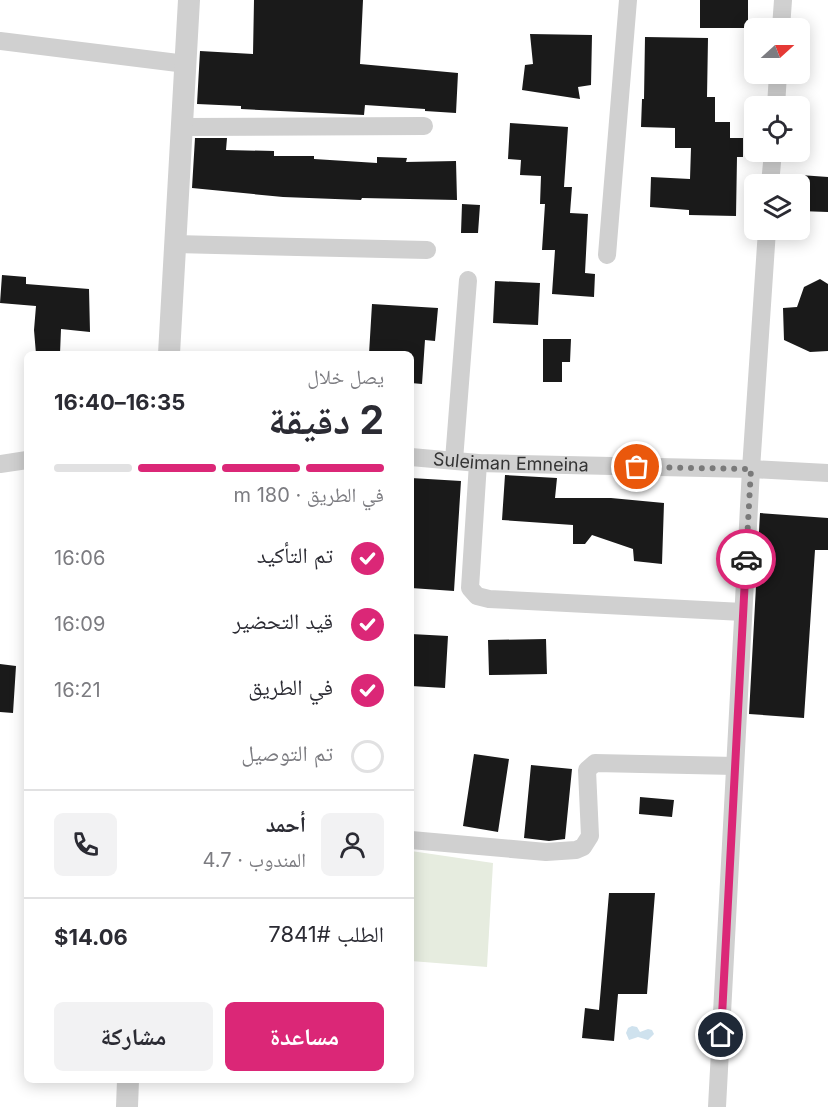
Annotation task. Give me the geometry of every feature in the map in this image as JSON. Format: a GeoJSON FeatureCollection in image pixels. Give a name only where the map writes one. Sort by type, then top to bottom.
{"type":"FeatureCollection","features":[{"type":"Feature","properties":{"kind":"street"},"geometry":{"type":"LineString","coordinates":[[169,351],[189,0]]}},
{"type":"Feature","properties":{"kind":"street"},"geometry":{"type":"LineString","coordinates":[[607,255],[628,0]]}},
{"type":"Feature","properties":{"kind":"street"},"geometry":{"type":"LineString","coordinates":[[782,18],[783,0]]}},
{"type":"Feature","properties":{"kind":"street"},"geometry":{"type":"LineString","coordinates":[[0,41],[186,64]]}},
{"type":"Feature","properties":{"kind":"street"},"geometry":{"type":"LineString","coordinates":[[182,127],[424,126]]}},
{"type":"Feature","properties":{"kind":"street"},"geometry":{"type":"LineString","coordinates":[[717,1107],[751,469],[766,240]]}},
{"type":"Feature","properties":{"kind":"street"},"geometry":{"type":"LineString","coordinates":[[175,244],[428,250]]}},
{"type":"Feature","properties":{"kind":"street"},"geometry":{"type":"LineString","coordinates":[[454,460],[468,280]]}},
{"type":"Feature","properties":{"kind":"street","name":"Suleiman Emneina"},"geometry":{"type":"LineString","coordinates":[[414,458],[478,464],[751,469],[828,473]]}},
{"type":"Feature","properties":{"kind":"street"},"geometry":{"type":"LineString","coordinates":[[0,464],[24,460]]}},
{"type":"Feature","properties":{"kind":"street"},"geometry":{"type":"LineString","coordinates":[[478,464],[470,588],[477,596],[489,599],[743,612]]}},
{"type":"Feature","properties":{"kind":"street"},"geometry":{"type":"LineString","coordinates":[[414,840],[546,852],[576,850],[582,847],[590,836],[587,770],[595,763],[735,766]]}},
{"type":"Feature","properties":{"kind":"street"},"geometry":{"type":"LineString","coordinates":[[127,1107],[128,1083]]}},
{"type":"Feature","properties":{"kind":"shaded area"},"geometry":{"type":"Polygon","coordinates":[[[414,851],[493,863],[487,967],[414,961],[414,851]]]}},
{"type":"Feature","properties":{"kind":"water"},"geometry":{"type":"Polygon","coordinates":[[[632,1026],[637,1027],[640,1032],[652,1030],[654,1034],[648,1040],[638,1037],[629,1040],[626,1033],[632,1026]]]}},
{"type":"Feature","properties":{"kind":"building"},"geometry":{"type":"Polygon","coordinates":[[[254,0],[363,0],[360,64],[458,73],[456,113],[365,105],[364,115],[241,109],[241,106],[197,104],[200,51],[253,54],[254,0]]]}},
{"type":"Feature","properties":{"kind":"building"},"geometry":{"type":"Polygon","coordinates":[[[700,0],[748,0],[748,18],[744,18],[744,28],[700,28],[700,0]]]}},
{"type":"Feature","properties":{"kind":"building"},"geometry":{"type":"Polygon","coordinates":[[[530,34],[592,35],[591,85],[578,87],[580,99],[522,90],[525,65],[533,64],[530,34]]]}},
{"type":"Feature","properties":{"kind":"building"},"geometry":{"type":"Polygon","coordinates":[[[645,37],[708,38],[707,97],[715,97],[715,122],[730,122],[730,138],[743,138],[743,157],[737,157],[736,216],[689,215],[689,210],[650,207],[651,177],[690,179],[691,148],[675,148],[675,128],[641,127],[645,37]]]}},
{"type":"Feature","properties":{"kind":"building"},"geometry":{"type":"Polygon","coordinates":[[[510,123],[568,127],[564,187],[572,187],[570,213],[588,214],[585,273],[595,274],[594,297],[552,294],[555,250],[542,250],[545,204],[540,204],[541,176],[520,175],[521,160],[508,159],[510,123]]]}},
{"type":"Feature","properties":{"kind":"building"},"geometry":{"type":"Polygon","coordinates":[[[195,138],[227,138],[226,150],[274,151],[274,156],[314,156],[314,159],[377,163],[377,157],[407,158],[406,162],[456,161],[457,200],[283,197],[192,188],[195,138]]]}},
{"type":"Feature","properties":{"kind":"building"},"geometry":{"type":"Polygon","coordinates":[[[810,176],[828,177],[828,212],[810,211],[810,176]]]}},
{"type":"Feature","properties":{"kind":"building"},"geometry":{"type":"Polygon","coordinates":[[[462,204],[480,205],[478,233],[461,233],[462,204]]]}},
{"type":"Feature","properties":{"kind":"building"},"geometry":{"type":"Polygon","coordinates":[[[2,275],[26,277],[26,284],[89,289],[90,332],[61,329],[60,351],[36,351],[34,330],[36,306],[0,303],[2,275]]]}},
{"type":"Feature","properties":{"kind":"building"},"geometry":{"type":"Polygon","coordinates":[[[820,279],[828,284],[828,351],[810,352],[784,340],[783,308],[797,307],[804,287],[820,279]]]}},
{"type":"Feature","properties":{"kind":"building"},"geometry":{"type":"Polygon","coordinates":[[[495,281],[540,283],[538,325],[493,323],[495,281]]]}},
{"type":"Feature","properties":{"kind":"building"},"geometry":{"type":"Polygon","coordinates":[[[372,304],[438,308],[435,341],[425,340],[422,384],[414,383],[414,351],[369,351],[372,304]]]}},
{"type":"Feature","properties":{"kind":"building"},"geometry":{"type":"Polygon","coordinates":[[[543,339],[571,339],[570,362],[562,362],[562,382],[543,382],[543,339]]]}},
{"type":"Feature","properties":{"kind":"building"},"geometry":{"type":"Polygon","coordinates":[[[505,475],[557,478],[555,498],[611,498],[664,503],[662,564],[634,561],[633,549],[592,535],[585,544],[573,544],[573,525],[502,520],[505,475]]]}},
{"type":"Feature","properties":{"kind":"building"},"geometry":{"type":"Polygon","coordinates":[[[414,478],[461,481],[454,591],[414,588],[414,478]]]}},
{"type":"Feature","properties":{"kind":"building"},"geometry":{"type":"Polygon","coordinates":[[[760,513],[828,518],[828,550],[815,550],[804,718],[749,714],[760,513]]]}},
{"type":"Feature","properties":{"kind":"building"},"geometry":{"type":"Polygon","coordinates":[[[414,634],[448,636],[445,688],[414,686],[414,634]]]}},
{"type":"Feature","properties":{"kind":"building"},"geometry":{"type":"Polygon","coordinates":[[[546,639],[547,674],[489,675],[488,640],[546,639]]]}},
{"type":"Feature","properties":{"kind":"building"},"geometry":{"type":"Polygon","coordinates":[[[0,664],[16,666],[13,713],[0,712],[0,664]]]}},
{"type":"Feature","properties":{"kind":"building"},"geometry":{"type":"Polygon","coordinates":[[[474,754],[509,759],[498,832],[463,826],[474,754]]]}},
{"type":"Feature","properties":{"kind":"building"},"geometry":{"type":"Polygon","coordinates":[[[531,765],[572,769],[565,839],[549,841],[524,838],[531,765]]]}},
{"type":"Feature","properties":{"kind":"building"},"geometry":{"type":"Polygon","coordinates":[[[640,797],[674,800],[672,817],[639,814],[640,797]]]}},
{"type":"Feature","properties":{"kind":"building"},"geometry":{"type":"Polygon","coordinates":[[[609,893],[655,893],[647,994],[618,994],[614,1041],[582,1038],[585,1008],[599,1010],[609,893]]]}},
{"type":"Feature","properties":{"kind":"way so far"},"geometry":{"type":"LineString","coordinates":[[637,467],[751,469],[746,559]]}},
{"type":"Feature","properties":{"kind":"route"},"geometry":{"type":"LineString","coordinates":[[721,1035],[746,559]]}}]}
